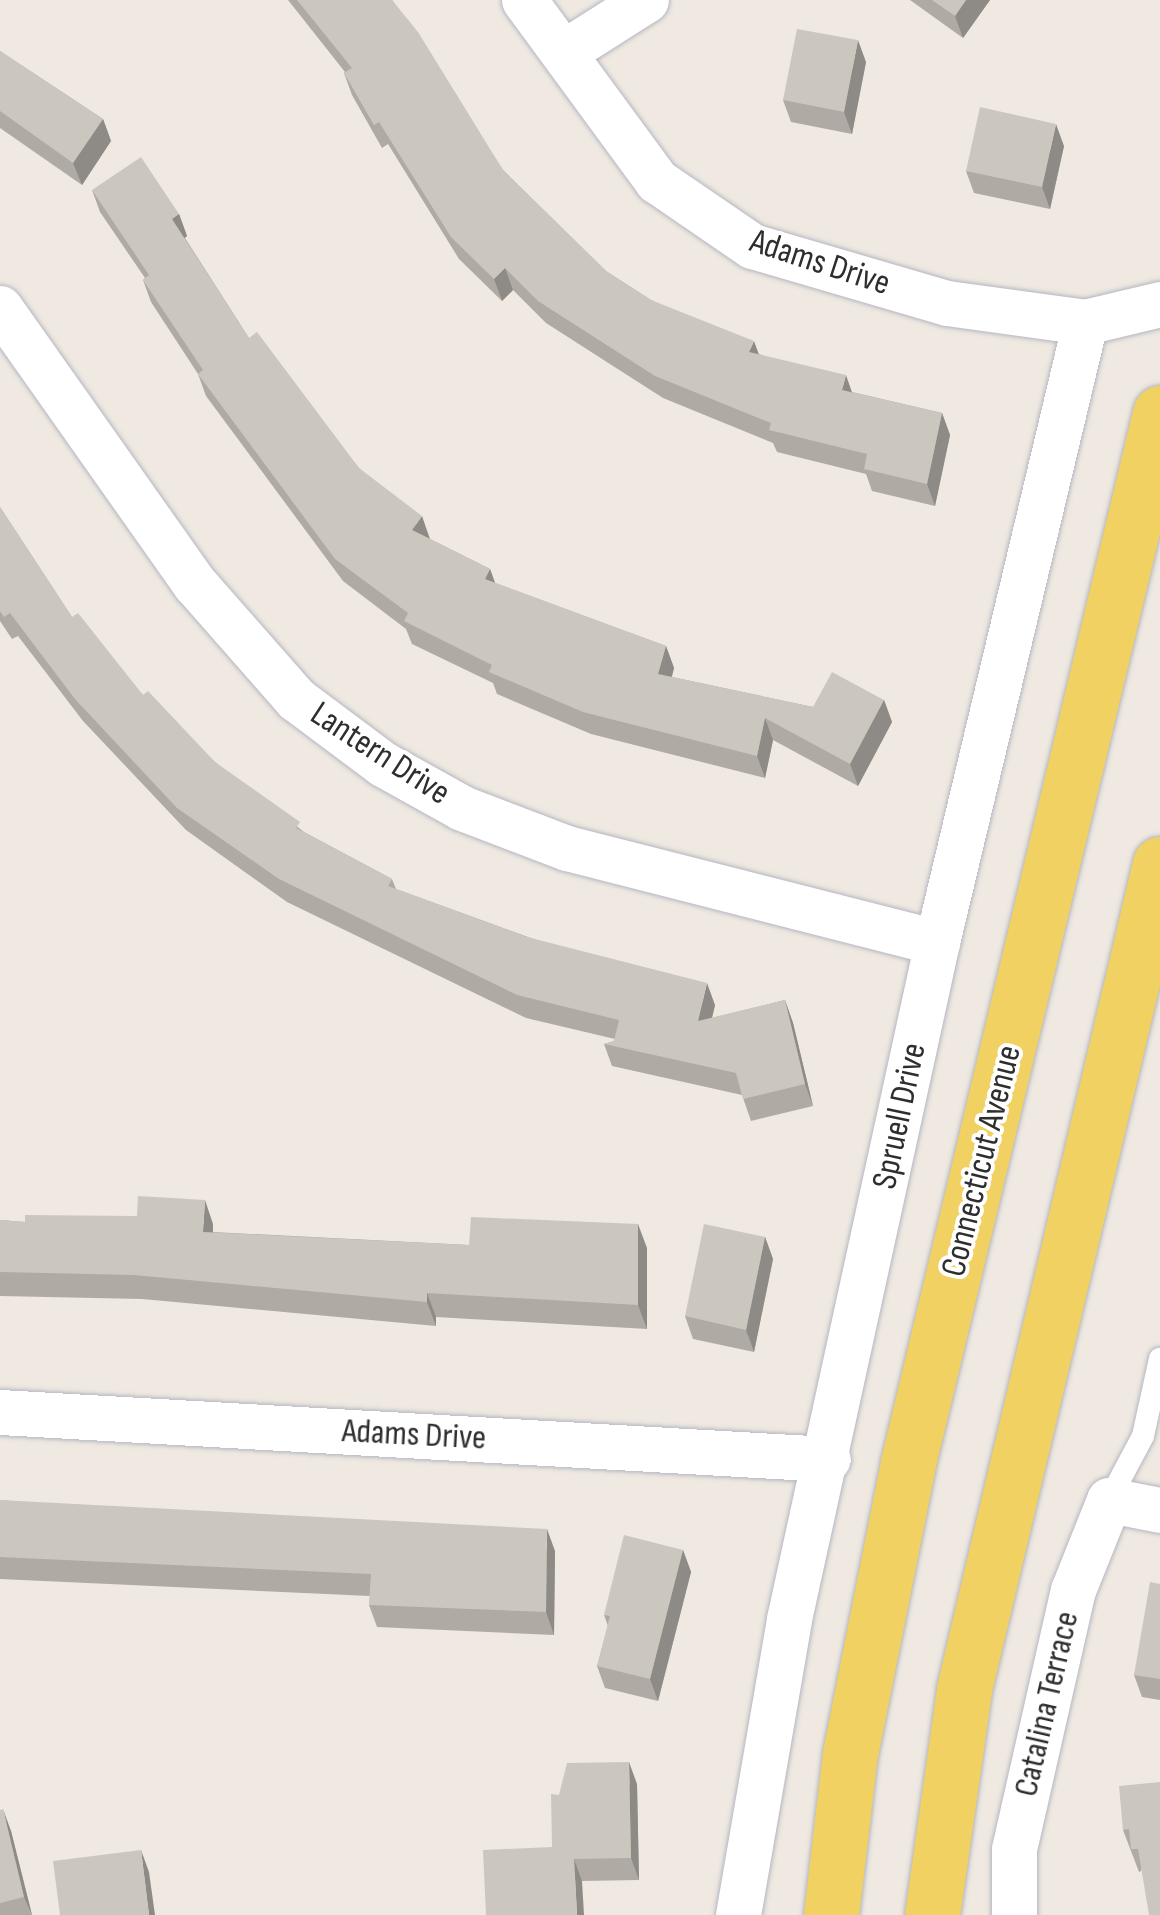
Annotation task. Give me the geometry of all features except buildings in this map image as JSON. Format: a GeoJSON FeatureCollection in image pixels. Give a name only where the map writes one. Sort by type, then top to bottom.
{"type":"FeatureCollection","features":[{"type":"Feature","properties":{"kind":"main road","name":"Connecticut Avenue"},"geometry":{"type":"LineString","coordinates":[[831,1915],[850,1754],[908,1462],[1160,413]]}},
{"type":"Feature","properties":{"kind":"main road"},"geometry":{"type":"LineString","coordinates":[[932,1915],[964,1689],[1160,864]]}},
{"type":"Feature","properties":{"kind":"street","name":"Adams Drive"},"geometry":{"type":"LineString","coordinates":[[524,0],[656,181],[752,246],[947,303],[1086,322],[1160,304]]}},
{"type":"Feature","properties":{"kind":"street"},"geometry":{"type":"LineString","coordinates":[[564,52],[646,0]]}},
{"type":"Feature","properties":{"kind":"street","name":"Lantern Drive"},"geometry":{"type":"LineString","coordinates":[[0,308],[194,584],[296,699],[383,764],[462,808],[568,848],[937,942]]}},
{"type":"Feature","properties":{"kind":"street","name":"Spruell Drive"},"geometry":{"type":"LineString","coordinates":[[738,1915],[789,1619],[828,1459],[937,942],[1086,322]]}},
{"type":"Feature","properties":{"kind":"street","name":"Adams Drive"},"geometry":{"type":"LineString","coordinates":[[0,1412],[828,1459]]}},
{"type":"Feature","properties":{"kind":"street"},"geometry":{"type":"LineString","coordinates":[[1109,1500],[1160,1510]]}},
{"type":"Feature","properties":{"kind":"street","name":"Catalina Terrace"},"geometry":{"type":"LineString","coordinates":[[1014,1915],[1014,1849],[1073,1590],[1109,1500]]}},
{"type":"Feature","properties":{"kind":"lane"},"geometry":{"type":"LineString","coordinates":[[1109,1500],[1143,1436],[1160,1359]]}}]}
